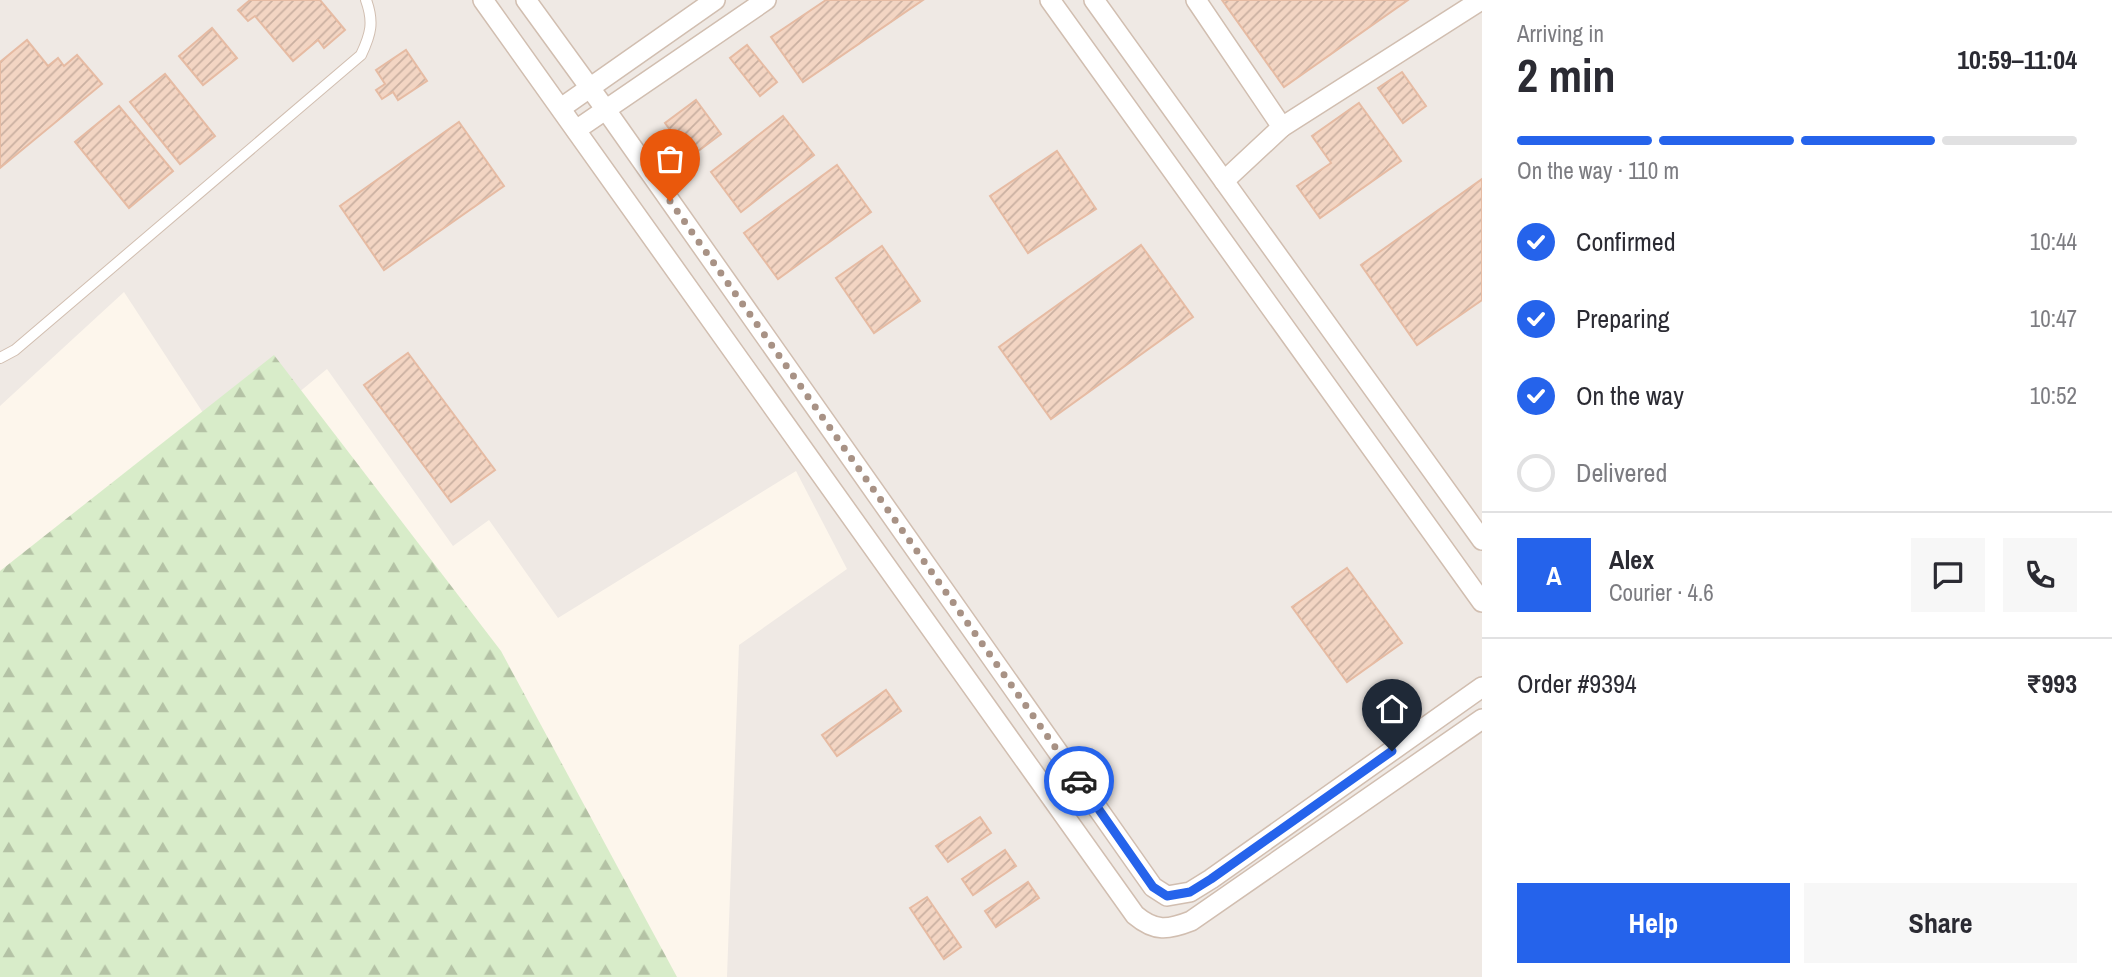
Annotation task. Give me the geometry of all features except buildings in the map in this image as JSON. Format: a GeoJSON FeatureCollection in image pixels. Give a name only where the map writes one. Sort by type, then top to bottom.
{"type":"FeatureCollection","features":[{"type":"Feature","properties":{"kind":"street"},"geometry":{"type":"LineString","coordinates":[[484,0],[1135,915],[1146,924],[1173,928],[1191,921],[1482,719]]}},
{"type":"Feature","properties":{"kind":"street"},"geometry":{"type":"LineString","coordinates":[[526,0],[1153,887],[1167,896],[1190,892],[1482,687]]}},
{"type":"Feature","properties":{"kind":"street"},"geometry":{"type":"LineString","coordinates":[[561,108],[715,0]]}},
{"type":"Feature","properties":{"kind":"street"},"geometry":{"type":"LineString","coordinates":[[576,130],[766,0]]}},
{"type":"Feature","properties":{"kind":"street"},"geometry":{"type":"LineString","coordinates":[[1050,0],[1482,602]]}},
{"type":"Feature","properties":{"kind":"street"},"geometry":{"type":"LineString","coordinates":[[1094,0],[1482,540]]}},
{"type":"Feature","properties":{"kind":"street"},"geometry":{"type":"LineString","coordinates":[[1196,0],[1282,127]]}},
{"type":"Feature","properties":{"kind":"street"},"geometry":{"type":"LineString","coordinates":[[1224,181],[1282,127],[1481,0]]}},
{"type":"Feature","properties":{"kind":"street"},"geometry":{"type":"LineString","coordinates":[[1160,928],[1167,896]]}},
{"type":"Feature","properties":{"kind":"lane"},"geometry":{"type":"LineString","coordinates":[[0,358],[15,350],[361,55],[370,37],[371,14],[366,0]]}},
{"type":"Feature","properties":{"kind":"shaded area"},"geometry":{"type":"Polygon","coordinates":[[[0,0],[1482,0],[1482,977],[727,977],[739,645],[847,569],[796,471],[558,618],[489,520],[453,546],[327,369],[228,451],[124,292],[0,406],[0,0]]]}},
{"type":"Feature","properties":{"kind":"green space"},"geometry":{"type":"Polygon","coordinates":[[[274,355],[501,651],[677,977],[0,977],[0,571],[274,355]]]}},
{"type":"Feature","properties":{"kind":"way so far"},"geometry":{"type":"LineString","coordinates":[[670,201],[1079,781]]}},
{"type":"Feature","properties":{"kind":"route"},"geometry":{"type":"LineString","coordinates":[[1079,781],[1153,887],[1167,896],[1190,892],[1211,879],[1392,751]]}}]}
